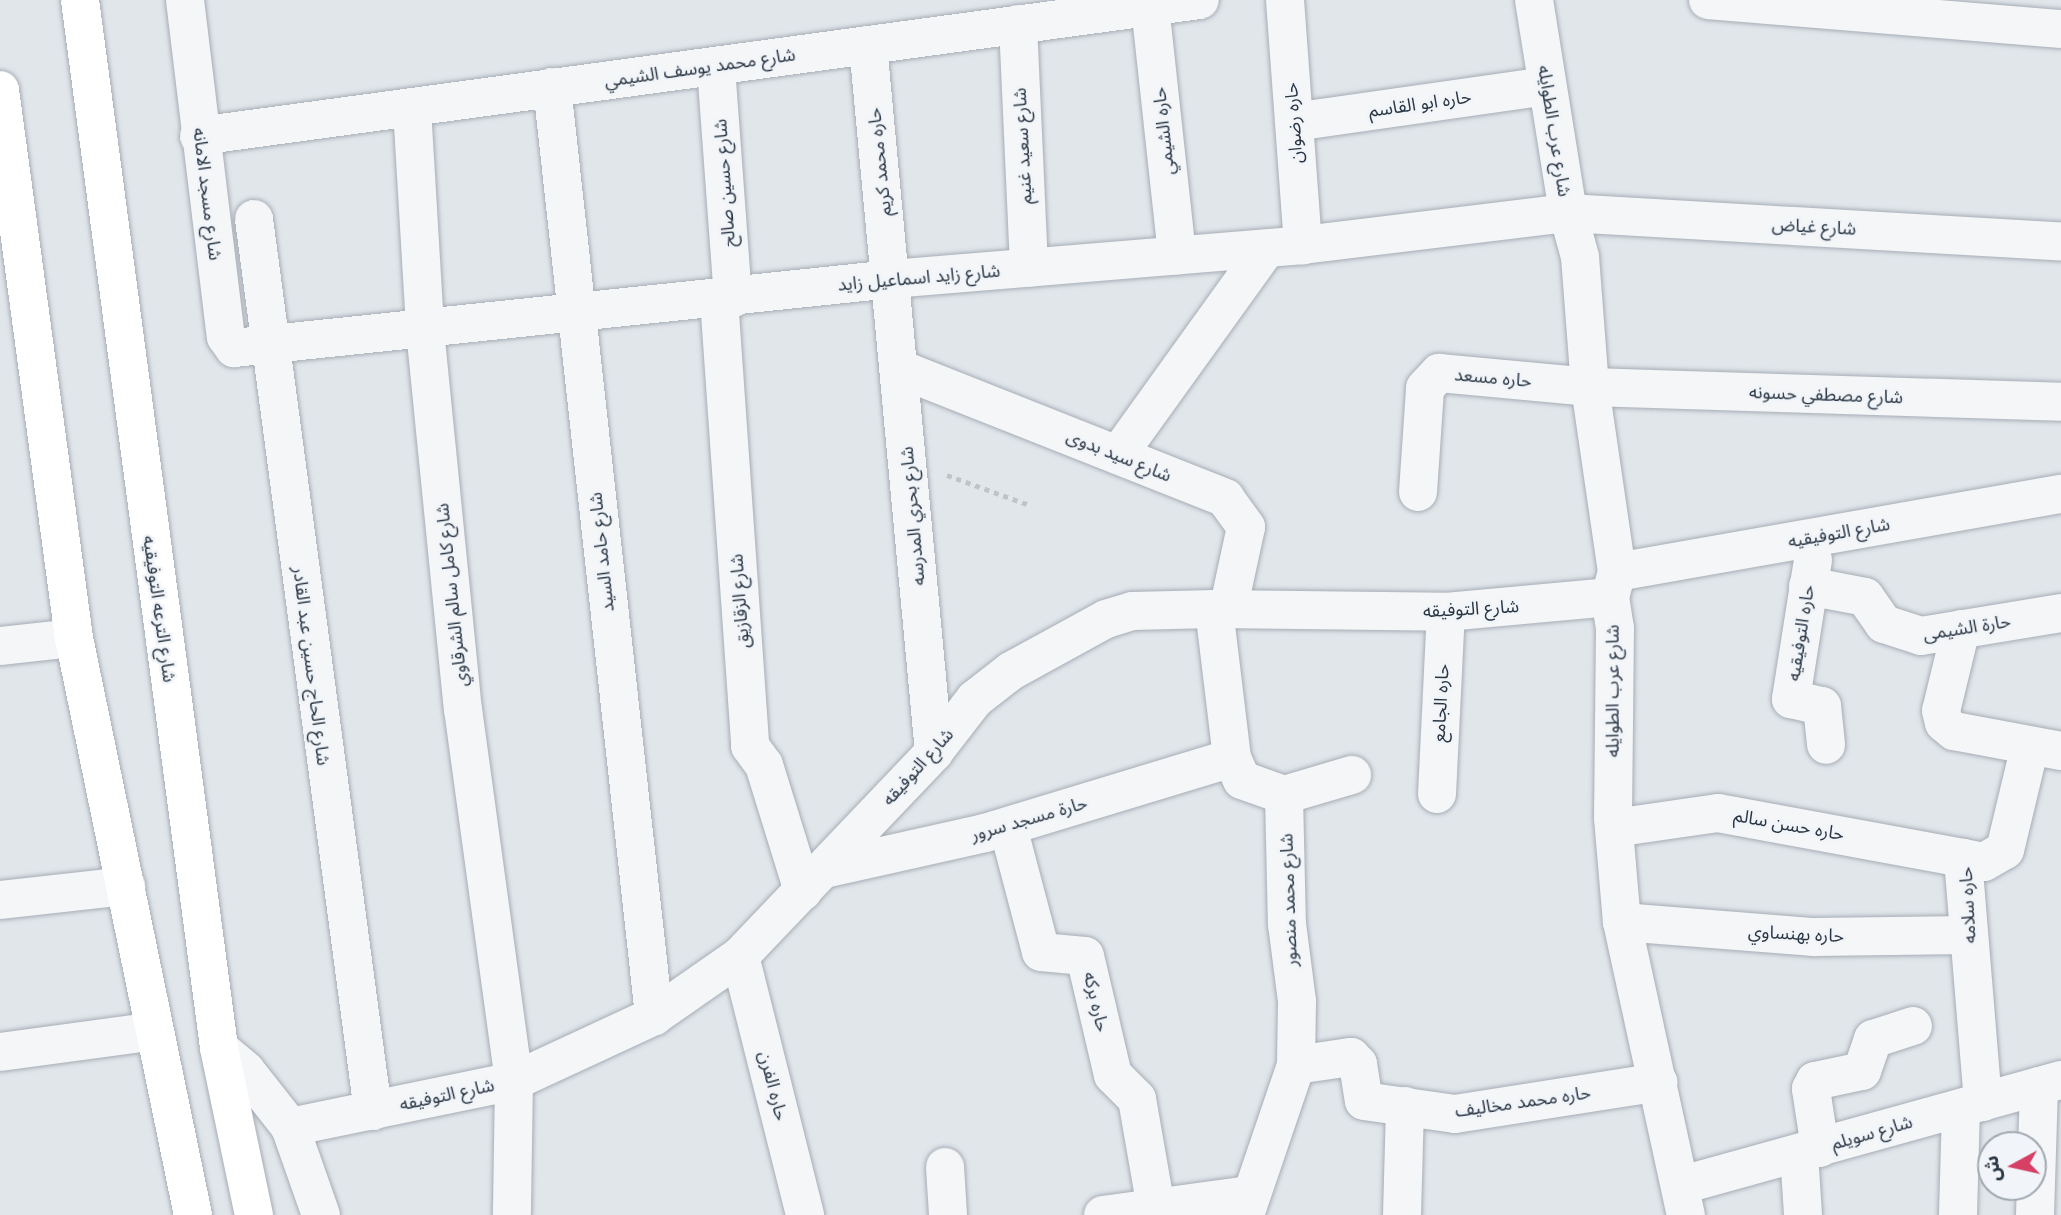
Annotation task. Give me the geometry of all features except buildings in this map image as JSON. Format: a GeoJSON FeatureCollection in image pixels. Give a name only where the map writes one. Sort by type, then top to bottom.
{"type":"FeatureCollection","features":[{"type":"Feature","properties":{"kind":"main road","name":"شارع الترعه التوفيقيه"},"geometry":{"type":"LineString","coordinates":[[80,0],[219,1048],[254,1215]]}},
{"type":"Feature","properties":{"kind":"main road"},"geometry":{"type":"LineString","coordinates":[[0,90],[8,212],[74,638],[193,1215]]}},
{"type":"Feature","properties":{"kind":"street","name":"شارع مسجد الامانه"},"geometry":{"type":"LineString","coordinates":[[185,0],[199,136],[226,337],[234,348],[271,348]]}},
{"type":"Feature","properties":{"kind":"street","name":"شارع محمد يوسف الشيمي"},"geometry":{"type":"LineString","coordinates":[[199,136],[552,87],[716,68],[1200,0]]}},
{"type":"Feature","properties":{"kind":"street","name":"حاره رضوان"},"geometry":{"type":"LineString","coordinates":[[1285,0],[1294,121],[1285,247]]}},
{"type":"Feature","properties":{"kind":"street","name":"شارع عرب الطوايله"},"geometry":{"type":"LineString","coordinates":[[1534,0],[1567,213],[1580,257],[1590,387],[1613,584],[1614,828],[1622,922],[1684,1200]]}},
{"type":"Feature","properties":{"kind":"street"},"geometry":{"type":"LineString","coordinates":[[1722,1],[2061,29]]}},
{"type":"Feature","properties":{"kind":"street","name":"حاره الشيمي"},"geometry":{"type":"LineString","coordinates":[[1150,6],[1177,256]]}},
{"type":"Feature","properties":{"kind":"street","name":"شارع سعيد غنيم"},"geometry":{"type":"LineString","coordinates":[[1018,24],[1029,268]]}},
{"type":"Feature","properties":{"kind":"street","name":"حاره محمد كريم"},"geometry":{"type":"LineString","coordinates":[[868,45],[892,279]]}},
{"type":"Feature","properties":{"kind":"street","name":"شارع حسين صالح"},"geometry":{"type":"LineString","coordinates":[[716,68],[726,299]]}},
{"type":"Feature","properties":{"kind":"street","name":"حاره ابو القاسم"},"geometry":{"type":"LineString","coordinates":[[1294,121],[1546,86]]}},
{"type":"Feature","properties":{"kind":"street","name":"شارع حامد السيد"},"geometry":{"type":"LineString","coordinates":[[552,87],[654,1016]]}},
{"type":"Feature","properties":{"kind":"street","name":"شارع كامل سالم الشرقاوي"},"geometry":{"type":"LineString","coordinates":[[412,108],[425,330],[463,709],[514,1081],[512,1215]]}},
{"type":"Feature","properties":{"kind":"street","name":"شارع زايد اسماعيل زايد"},"geometry":{"type":"LineString","coordinates":[[271,348],[892,279],[1285,247],[1567,213]]}},
{"type":"Feature","properties":{"kind":"street","name":"شارع غياض"},"geometry":{"type":"LineString","coordinates":[[1567,213],[2061,241]]}},
{"type":"Feature","properties":{"kind":"street","name":"شارع الحاج حسين عبد القادر"},"geometry":{"type":"LineString","coordinates":[[254,219],[373,1111]]}},
{"type":"Feature","properties":{"kind":"street"},"geometry":{"type":"LineString","coordinates":[[1118,455],[1285,247]]}},
{"type":"Feature","properties":{"kind":"street","name":"شارع بحري المدرسه"},"geometry":{"type":"LineString","coordinates":[[892,279],[934,752]]}},
{"type":"Feature","properties":{"kind":"street","name":"شارع الزقازيق"},"geometry":{"type":"LineString","coordinates":[[726,299],[750,746],[764,765],[813,880]]}},
{"type":"Feature","properties":{"kind":"street","name":"شارع سيد بدوى"},"geometry":{"type":"LineString","coordinates":[[900,369],[1225,498],[1239,511],[1245,546],[1221,610]]}},
{"type":"Feature","properties":{"kind":"street","name":"حاره مسعد"},"geometry":{"type":"LineString","coordinates":[[1418,492],[1425,388],[1432,375],[1590,387]]}},
{"type":"Feature","properties":{"kind":"street","name":"شارع مصطفي حسونه"},"geometry":{"type":"LineString","coordinates":[[1590,387],[2061,402]]}},
{"type":"Feature","properties":{"kind":"street","name":"شارع التوفيقيه"},"geometry":{"type":"LineString","coordinates":[[1613,584],[1816,537],[2061,494]]}},
{"type":"Feature","properties":{"kind":"street","name":"حاره التوفيقيه"},"geometry":{"type":"LineString","coordinates":[[1816,537],[1791,699],[1822,706],[1826,745]]}},
{"type":"Feature","properties":{"kind":"street","name":"شارع التوفيقه"},"geometry":{"type":"LineString","coordinates":[[290,1127],[514,1081],[654,1016],[740,956],[934,752],[975,699],[1002,678],[1106,619],[1132,611],[1446,612],[1613,584]]}},
{"type":"Feature","properties":{"kind":"street","name":"حارة الشيمى"},"geometry":{"type":"LineString","coordinates":[[1808,586],[1865,597],[1874,602],[1884,624],[1901,634],[1936,635],[2061,613]]}},
{"type":"Feature","properties":{"kind":"street"},"geometry":{"type":"LineString","coordinates":[[1221,610],[1232,758],[1242,780],[1284,795],[1352,775]]}},
{"type":"Feature","properties":{"kind":"street","name":"حاره الجامع"},"geometry":{"type":"LineString","coordinates":[[1437,794],[1446,612]]}},
{"type":"Feature","properties":{"kind":"street"},"geometry":{"type":"LineString","coordinates":[[1961,629],[1941,712],[1944,723],[1954,731],[2046,749]]}},
{"type":"Feature","properties":{"kind":"street"},"geometry":{"type":"LineString","coordinates":[[0,646],[74,638]]}},
{"type":"Feature","properties":{"kind":"street","name":"حاره سلامه"},"geometry":{"type":"LineString","coordinates":[[1958,1215],[1972,1105],[1969,936],[1963,858],[1983,862],[2006,850],[2046,749]]}},
{"type":"Feature","properties":{"kind":"street","name":"حارة مسجد سرور"},"geometry":{"type":"LineString","coordinates":[[813,880],[1008,827],[1232,758]]}},
{"type":"Feature","properties":{"kind":"street","name":"شارع محمد منصور"},"geometry":{"type":"LineString","coordinates":[[1247,1205],[1286,1105],[1296,1065],[1297,1001],[1287,924],[1284,795]]}},
{"type":"Feature","properties":{"kind":"street","name":"حاره حسن سالم"},"geometry":{"type":"LineString","coordinates":[[1614,828],[1718,814],[1963,858]]}},
{"type":"Feature","properties":{"kind":"street","name":"حاره بركه"},"geometry":{"type":"LineString","coordinates":[[1008,827],[1041,952],[1085,956],[1114,1075],[1137,1099],[1156,1208]]}},
{"type":"Feature","properties":{"kind":"street"},"geometry":{"type":"LineString","coordinates":[[0,900],[126,886]]}},
{"type":"Feature","properties":{"kind":"street","name":"حاره بهنساوي"},"geometry":{"type":"LineString","coordinates":[[1622,922],[1814,937],[1969,936]]}},
{"type":"Feature","properties":{"kind":"street","name":"حاره الفرن"},"geometry":{"type":"LineString","coordinates":[[740,956],[805,1215]]}},
{"type":"Feature","properties":{"kind":"street"},"geometry":{"type":"LineString","coordinates":[[1803,1215],[1810,1150],[1811,1089],[1815,1081],[1862,1071],[1873,1040],[1913,1026]]}},
{"type":"Feature","properties":{"kind":"street"},"geometry":{"type":"LineString","coordinates":[[0,1052],[155,1031]]}},
{"type":"Feature","properties":{"kind":"street"},"geometry":{"type":"LineString","coordinates":[[219,1048],[246,1071],[290,1127],[321,1215]]}},
{"type":"Feature","properties":{"kind":"street","name":"حاره محمد مخاليف"},"geometry":{"type":"LineString","coordinates":[[1296,1065],[1351,1057],[1358,1064],[1364,1101],[1473,1113],[1659,1082]]}},
{"type":"Feature","properties":{"kind":"street"},"geometry":{"type":"LineString","coordinates":[[2035,1215],[2050,1083]]}},
{"type":"Feature","properties":{"kind":"street","name":"شارع سويلم"},"geometry":{"type":"LineString","coordinates":[[1684,1200],[1810,1150],[2050,1083]]}},
{"type":"Feature","properties":{"kind":"street"},"geometry":{"type":"LineString","coordinates":[[1402,1215],[1405,1106]]}},
{"type":"Feature","properties":{"kind":"street"},"geometry":{"type":"LineString","coordinates":[[945,1167],[947,1215]]}},
{"type":"Feature","properties":{"kind":"street"},"geometry":{"type":"LineString","coordinates":[[1103,1215],[1156,1208],[1247,1205]]}},
{"type":"Feature","properties":{"kind":"path"},"geometry":{"type":"LineString","coordinates":[[908,461],[1032,506]]}}]}
